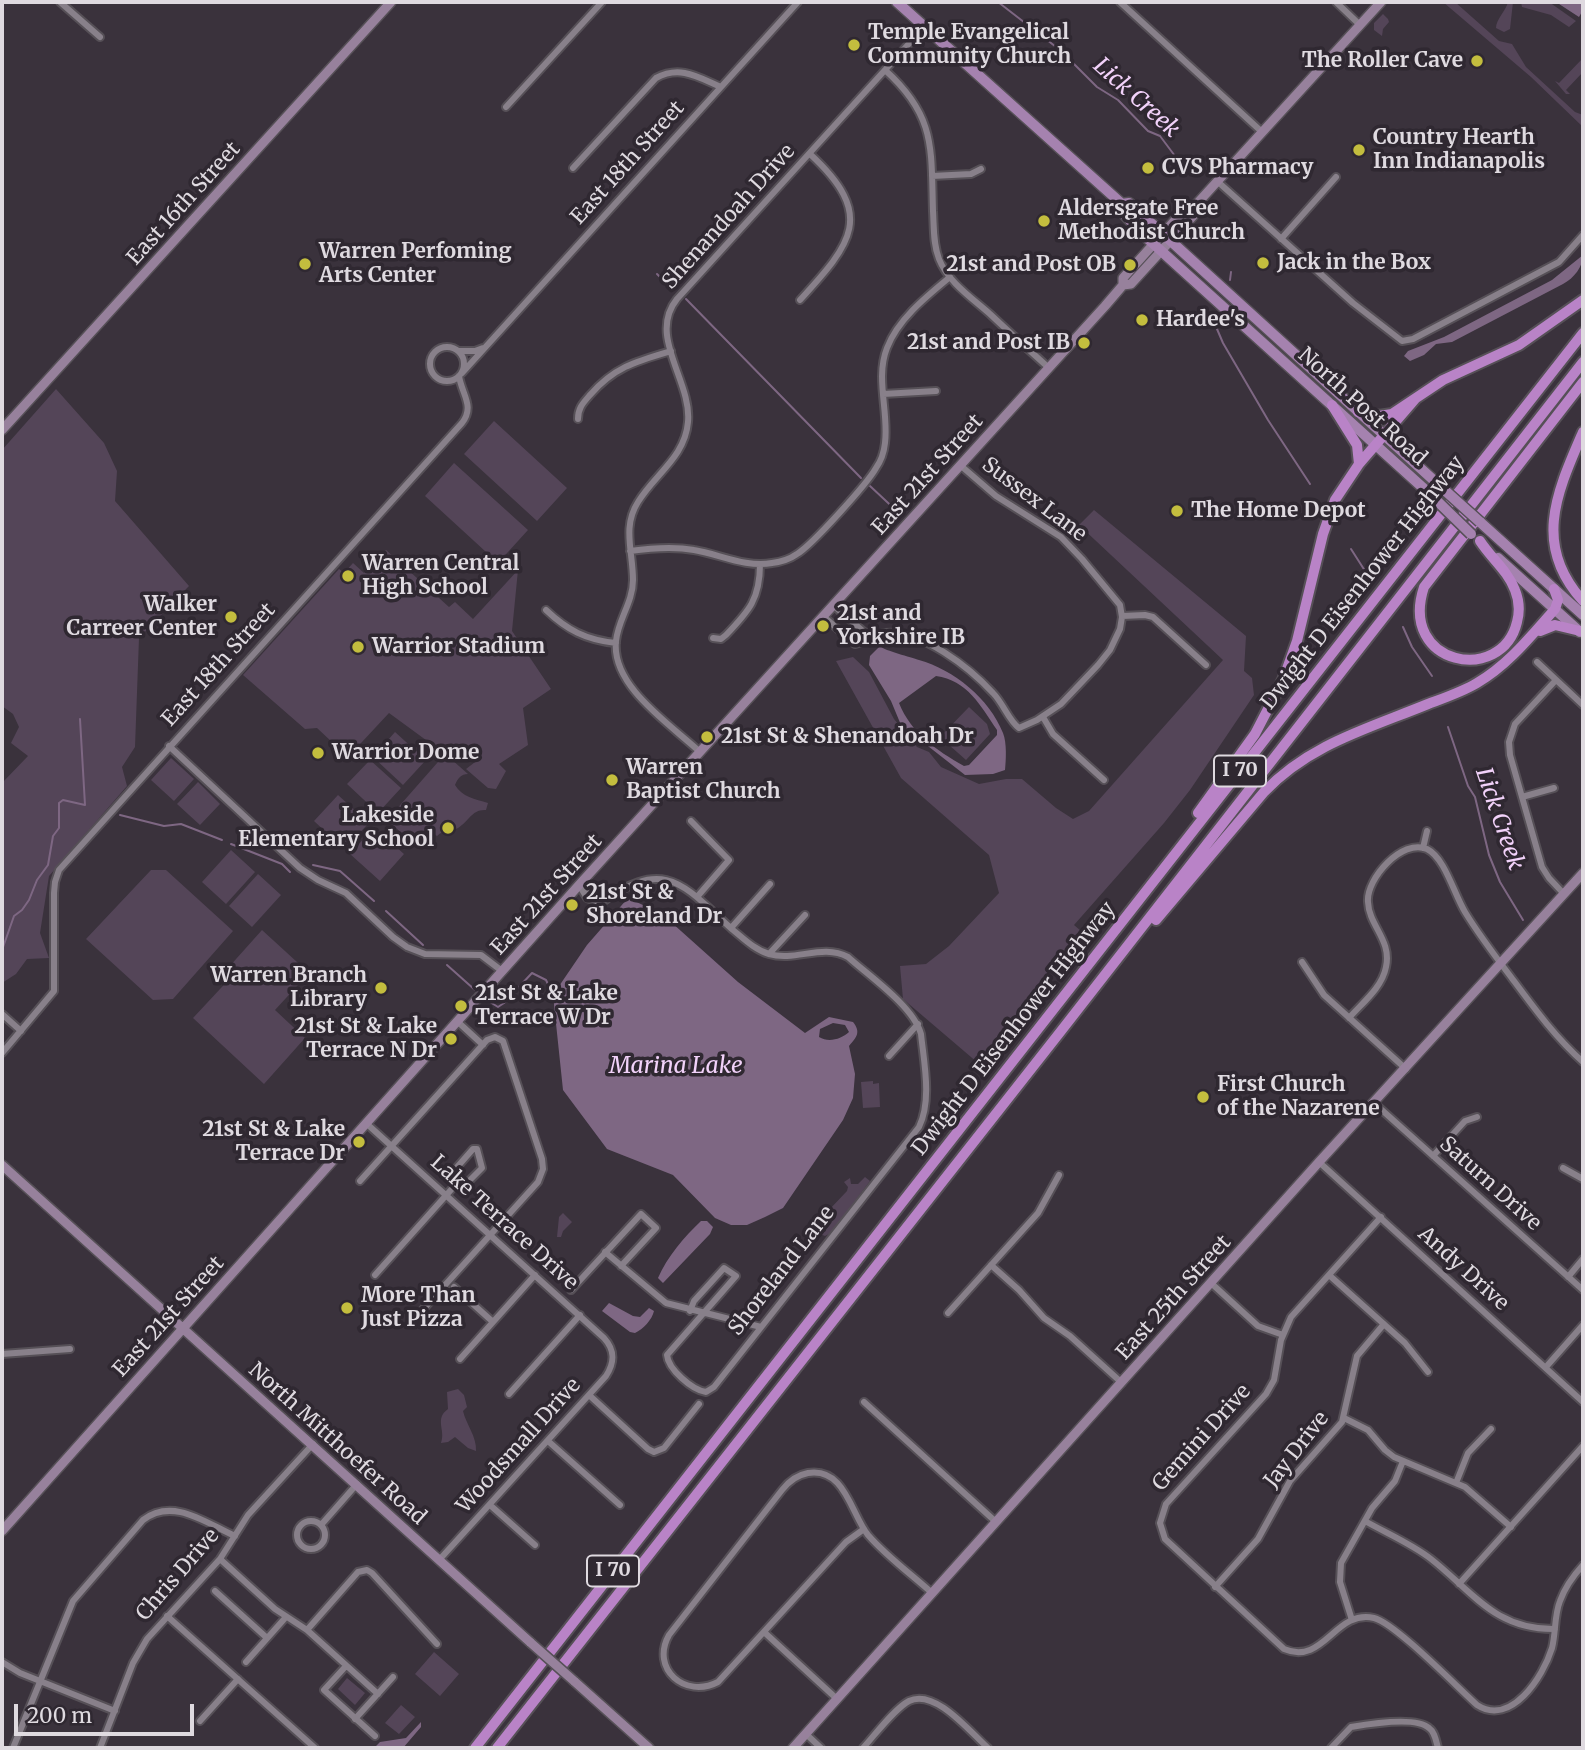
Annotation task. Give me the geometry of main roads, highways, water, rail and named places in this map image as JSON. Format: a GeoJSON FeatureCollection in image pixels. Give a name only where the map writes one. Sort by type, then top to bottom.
{"type":"FeatureCollection","features":[{"type":"Feature","properties":{"kind":"highway"},"geometry":{"type":"LineString","coordinates":[[1358,412],[1387,416],[1453,374],[1519,345],[1583,300]]}},
{"type":"Feature","properties":{"kind":"highway","name":"Dwight D Eisenhower Highway"},"geometry":{"type":"LineString","coordinates":[[475,1748],[1583,333]]}},
{"type":"Feature","properties":{"kind":"highway","name":"Dwight D Eisenhower Highway"},"geometry":{"type":"LineString","coordinates":[[497,1748],[1583,362]]}},
{"type":"Feature","properties":{"kind":"highway"},"geometry":{"type":"LineString","coordinates":[[1476,538],[1515,588],[1518,617],[1512,636],[1500,650],[1480,659],[1455,658],[1440,651],[1424,633],[1418,609],[1424,587],[1583,382]]}},
{"type":"Feature","properties":{"kind":"highway"},"geometry":{"type":"LineString","coordinates":[[1082,973],[1238,760],[1268,710],[1293,652],[1328,518],[1340,492],[1359,464],[1416,398]]}},
{"type":"Feature","properties":{"kind":"highway"},"geometry":{"type":"LineString","coordinates":[[1332,405],[1357,445],[1359,464]]}},
{"type":"Feature","properties":{"kind":"highway"},"geometry":{"type":"LineString","coordinates":[[1583,432],[1559,488],[1553,523],[1556,549],[1563,570],[1573,590],[1583,601]]}},
{"type":"Feature","properties":{"kind":"highway"},"geometry":{"type":"LineString","coordinates":[[1061,1031],[1280,776],[1307,755],[1331,742],[1475,684],[1504,664],[1555,610],[1558,600],[1554,589]]}},
{"type":"Feature","properties":{"kind":"highway"},"geometry":{"type":"LineString","coordinates":[[1526,641],[1546,627],[1555,625],[1582,633]]}},
{"type":"Feature","properties":{"kind":"main road","name":"East 16th Street"},"geometry":{"type":"LineString","coordinates":[[2,430],[391,2]]}},
{"type":"Feature","properties":{"kind":"main road","name":"North Post Road"},"geometry":{"type":"LineString","coordinates":[[897,2],[1122,204]]}},
{"type":"Feature","properties":{"kind":"main road","name":"East 21st Street"},"geometry":{"type":"LineString","coordinates":[[2,1531],[502,971],[581,887],[1123,285],[1131,284],[1166,237],[1193,216],[1192,208],[1381,2]]}},
{"type":"Feature","properties":{"kind":"main road","name":"North Post Road"},"geometry":{"type":"LineString","coordinates":[[1122,204],[1129,203],[1583,615]]}},
{"type":"Feature","properties":{"kind":"main road","name":"North Post Road"},"geometry":{"type":"LineString","coordinates":[[1122,204],[1121,211],[1206,292],[1582,633]]}},
{"type":"Feature","properties":{"kind":"main road"},"geometry":{"type":"LineString","coordinates":[[1206,292],[1214,279]]}},
{"type":"Feature","properties":{"kind":"main road","name":"East 25th Street"},"geometry":{"type":"LineString","coordinates":[[793,1748],[1583,873]]}},
{"type":"Feature","properties":{"kind":"main road","name":"North Mitthoefer Road"},"geometry":{"type":"LineString","coordinates":[[2,1165],[649,1748]]}},
{"type":"Feature","properties":{"kind":"water"},"geometry":{"type":"Polygon","coordinates":[[[1556,2],[1583,2],[1583,10],[1579,17],[1556,2]]]}},
{"type":"Feature","properties":{"kind":"water"},"geometry":{"type":"Polygon","coordinates":[[[1583,255],[1577,272],[1563,284],[1452,342],[1436,344],[1424,355],[1410,361],[1404,356],[1408,351],[1444,337],[1552,280],[1583,255]]]}},
{"type":"Feature","properties":{"kind":"water"},"geometry":{"type":"Polygon","coordinates":[[[880,646],[932,665],[969,687],[989,708],[1003,733],[1006,746],[1005,770],[993,774],[965,775],[901,725],[891,701],[869,665],[870,656],[880,646]],[[936,676],[899,703],[910,723],[926,740],[964,766],[969,765],[997,735],[997,730],[972,696],[947,678],[936,676]]]}},
{"type":"Feature","properties":{"kind":"water","name":"Marina Lake"},"geometry":{"type":"Polygon","coordinates":[[[628,898],[662,914],[738,982],[805,1033],[829,1017],[853,1022],[857,1032],[849,1046],[855,1074],[853,1098],[843,1120],[783,1208],[747,1225],[731,1225],[715,1218],[673,1175],[607,1149],[563,1090],[553,995],[587,945],[628,898]],[[833,1023],[820,1029],[819,1037],[831,1040],[842,1037],[849,1032],[845,1025],[833,1023]]]}},
{"type":"Feature","properties":{"kind":"water"},"geometry":{"type":"Polygon","coordinates":[[[701,1221],[707,1221],[713,1227],[710,1234],[663,1283],[658,1278],[666,1262],[701,1221]]]}},
{"type":"Feature","properties":{"kind":"water"},"geometry":{"type":"Polygon","coordinates":[[[609,1303],[633,1316],[640,1317],[649,1308],[654,1311],[647,1324],[635,1333],[602,1311],[609,1303]]]}},
{"type":"Feature","properties":{"kind":"water"},"geometry":{"type":"Polygon","coordinates":[[[421,1722],[421,1727],[403,1748],[374,1748],[380,1742],[406,1738],[421,1722]]]}},
{"type":"Feature","properties":{"kind":"waterway","name":"Lick Creek"},"geometry":{"type":"LineString","coordinates":[[998,2],[1060,50],[1097,87],[1118,100],[1148,131],[1160,136],[1184,168]]}},
{"type":"Feature","properties":{"kind":"waterway","name":"Lick Creek"},"geometry":{"type":"LineString","coordinates":[[1212,206],[1216,212]]}},
{"type":"Feature","properties":{"kind":"waterway","name":"Lick Creek"},"geometry":{"type":"LineString","coordinates":[[1230,280],[1231,272]]}},
{"type":"Feature","properties":{"kind":"waterway"},"geometry":{"type":"LineString","coordinates":[[657,274],[673,290]]}},
{"type":"Feature","properties":{"kind":"waterway"},"geometry":{"type":"LineString","coordinates":[[686,299],[861,478]]}},
{"type":"Feature","properties":{"kind":"waterway","name":"Lick Creek"},"geometry":{"type":"LineString","coordinates":[[1220,316],[1217,329],[1223,343],[1268,420],[1310,484]]}},
{"type":"Feature","properties":{"kind":"waterway"},"geometry":{"type":"LineString","coordinates":[[870,486],[901,515]]}},
{"type":"Feature","properties":{"kind":"waterway","name":"Lick Creek"},"geometry":{"type":"LineString","coordinates":[[1351,549],[1367,574]]}},
{"type":"Feature","properties":{"kind":"waterway","name":"Lick Creek"},"geometry":{"type":"LineString","coordinates":[[1403,627],[1412,647],[1432,676]]}},
{"type":"Feature","properties":{"kind":"waterway"},"geometry":{"type":"LineString","coordinates":[[2,950],[14,916],[29,900],[37,880],[48,865],[53,836],[59,828],[59,803],[63,800],[85,805],[80,719]]}},
{"type":"Feature","properties":{"kind":"waterway","name":"Lick Creek"},"geometry":{"type":"LineString","coordinates":[[1448,727],[1468,786],[1475,797],[1489,855],[1500,882],[1523,920]]}},
{"type":"Feature","properties":{"kind":"waterway"},"geometry":{"type":"LineString","coordinates":[[120,815],[164,826],[181,824],[222,840]]}},
{"type":"Feature","properties":{"kind":"waterway"},"geometry":{"type":"LineString","coordinates":[[231,844],[282,864],[290,872]]}},
{"type":"Feature","properties":{"kind":"waterway"},"geometry":{"type":"LineString","coordinates":[[313,865],[340,871],[374,901]]}},
{"type":"Feature","properties":{"kind":"waterway"},"geometry":{"type":"LineString","coordinates":[[386,911],[423,945]]}},
{"type":"Feature","properties":{"kind":"waterway"},"geometry":{"type":"LineString","coordinates":[[447,965],[475,990]]}},
{"type":"Feature","properties":{"kind":"waterway"},"geometry":{"type":"LineString","coordinates":[[490,1002],[498,1007],[504,1003],[532,973],[546,980],[553,995]]}},
{"type":"Feature","properties":{"kind":"place","name":"Temple Evangelical Community Church"},"geometry":{"type":"Point","coordinates":[854,45]}},
{"type":"Feature","properties":{"kind":"place","name":"The Roller Cave"},"geometry":{"type":"Point","coordinates":[1477,61]}},
{"type":"Feature","properties":{"kind":"place","name":"Country Hearth Inn Indianapolis"},"geometry":{"type":"Point","coordinates":[1359,150]}},
{"type":"Feature","properties":{"kind":"place","name":"CVS Pharmacy"},"geometry":{"type":"Point","coordinates":[1148,168]}},
{"type":"Feature","properties":{"kind":"place","name":"Aldersgate Free Methodist Church"},"geometry":{"type":"Point","coordinates":[1044,221]}},
{"type":"Feature","properties":{"kind":"place","name":"Jack in the Box"},"geometry":{"type":"Point","coordinates":[1263,263]}},
{"type":"Feature","properties":{"kind":"place","name":"Warren Perfoming Arts Center"},"geometry":{"type":"Point","coordinates":[305,264]}},
{"type":"Feature","properties":{"kind":"place","name":"21st and Post OB"},"geometry":{"type":"Point","coordinates":[1130,265]}},
{"type":"Feature","properties":{"kind":"place","name":"Hardee's"},"geometry":{"type":"Point","coordinates":[1142,320]}},
{"type":"Feature","properties":{"kind":"place","name":"21st and Post IB"},"geometry":{"type":"Point","coordinates":[1084,343]}},
{"type":"Feature","properties":{"kind":"place","name":"The Home Depot"},"geometry":{"type":"Point","coordinates":[1177,511]}},
{"type":"Feature","properties":{"kind":"place","name":"Warren Central High School"},"geometry":{"type":"Point","coordinates":[348,576]}},
{"type":"Feature","properties":{"kind":"place","name":"Walker Carreer Center"},"geometry":{"type":"Point","coordinates":[231,617]}},
{"type":"Feature","properties":{"kind":"place","name":"21st and Yorkshire IB"},"geometry":{"type":"Point","coordinates":[823,626]}},
{"type":"Feature","properties":{"kind":"place","name":"Warrior Stadium"},"geometry":{"type":"Point","coordinates":[358,647]}},
{"type":"Feature","properties":{"kind":"place","name":"21st St & Shenandoah Dr"},"geometry":{"type":"Point","coordinates":[707,737]}},
{"type":"Feature","properties":{"kind":"place","name":"Warrior Dome"},"geometry":{"type":"Point","coordinates":[318,753]}},
{"type":"Feature","properties":{"kind":"place","name":"Warren Baptist Church"},"geometry":{"type":"Point","coordinates":[612,780]}},
{"type":"Feature","properties":{"kind":"place","name":"Lakeside Elementary School"},"geometry":{"type":"Point","coordinates":[448,828]}},
{"type":"Feature","properties":{"kind":"place","name":"21st St & Shoreland Dr"},"geometry":{"type":"Point","coordinates":[572,905]}},
{"type":"Feature","properties":{"kind":"place","name":"Warren Branch Library"},"geometry":{"type":"Point","coordinates":[381,988]}},
{"type":"Feature","properties":{"kind":"place","name":"21st St & Lake Terrace W Dr"},"geometry":{"type":"Point","coordinates":[461,1006]}},
{"type":"Feature","properties":{"kind":"place","name":"21st St & Lake Terrace N Dr"},"geometry":{"type":"Point","coordinates":[451,1039]}},
{"type":"Feature","properties":{"kind":"place","name":"First Church of the Nazarene"},"geometry":{"type":"Point","coordinates":[1203,1097]}},
{"type":"Feature","properties":{"kind":"place","name":"21st St & Lake Terrace Dr"},"geometry":{"type":"Point","coordinates":[359,1142]}},
{"type":"Feature","properties":{"kind":"place","name":"More Than Just Pizza"},"geometry":{"type":"Point","coordinates":[347,1308]}}]}
